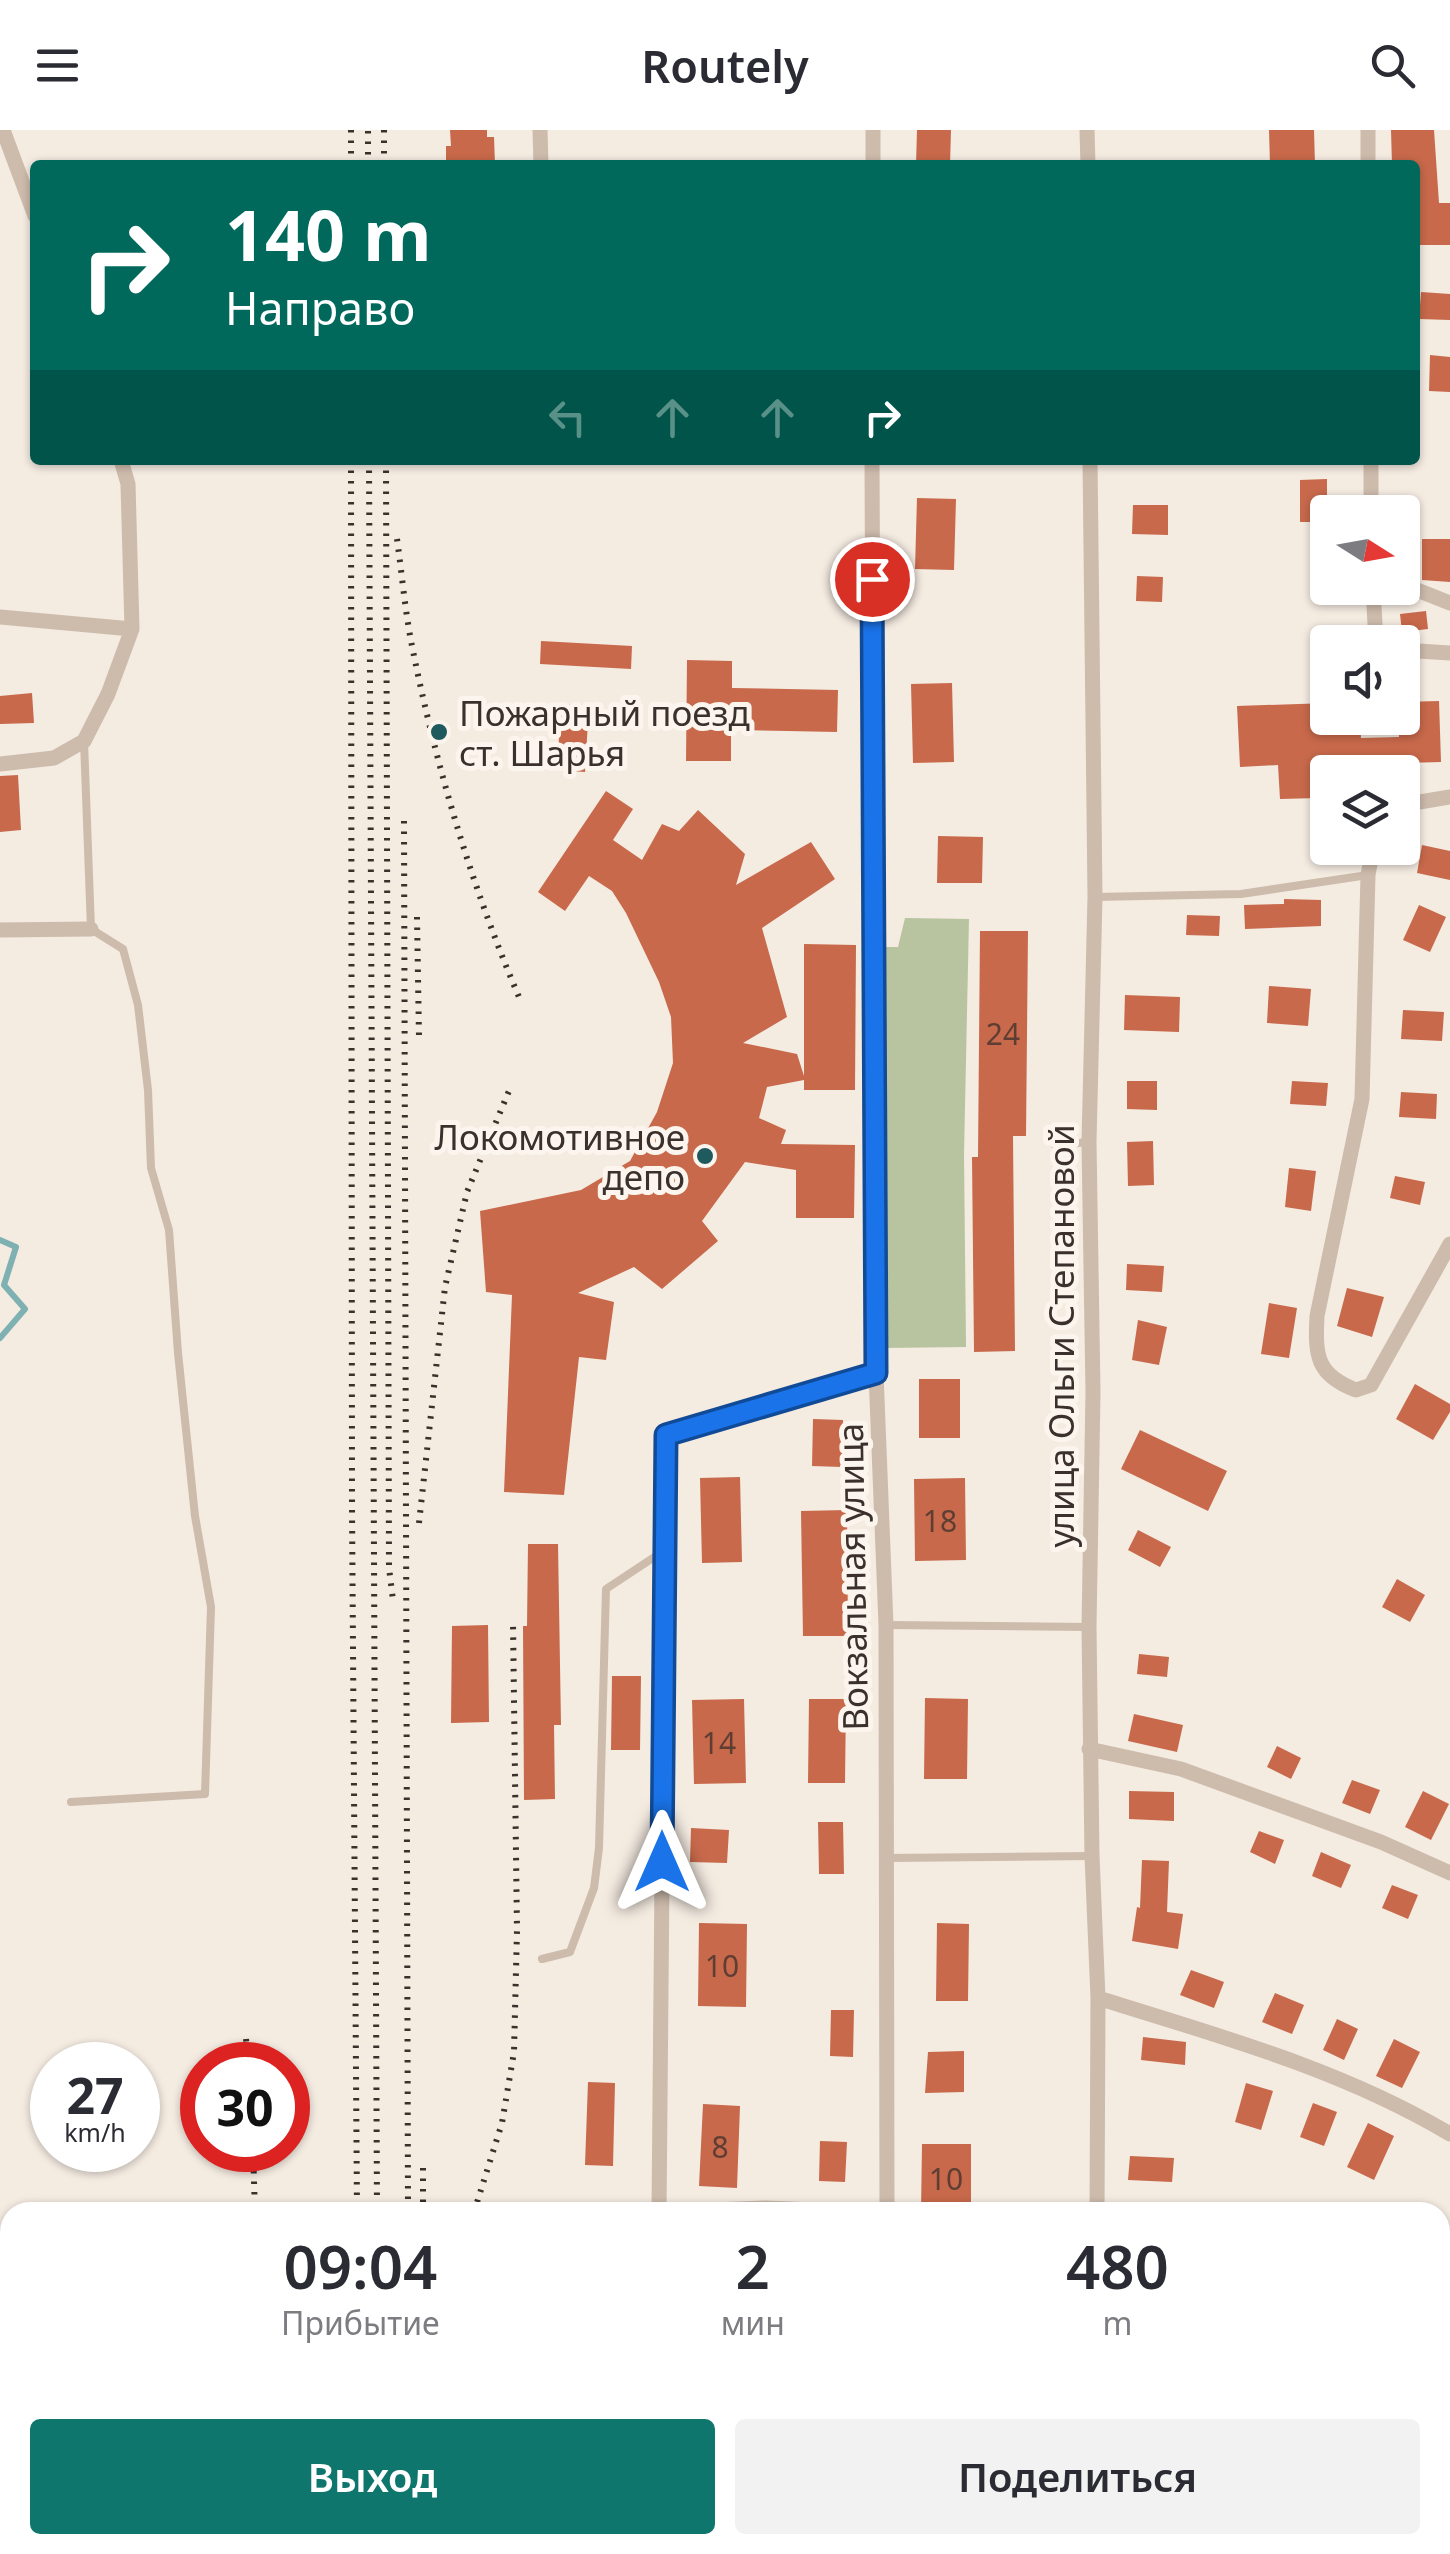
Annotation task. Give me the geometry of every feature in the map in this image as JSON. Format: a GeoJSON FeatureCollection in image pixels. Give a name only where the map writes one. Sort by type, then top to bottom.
{"type":"FeatureCollection","features":[{"type":"Feature","properties":{"kind":"street"},"geometry":{"type":"LineString","coordinates":[[3,130],[30,203]]}},
{"type":"Feature","properties":{"kind":"street"},"geometry":{"type":"LineString","coordinates":[[540,130],[541,160]]}},
{"type":"Feature","properties":{"kind":"street"},"geometry":{"type":"LineString","coordinates":[[873,130],[873,160]]}},
{"type":"Feature","properties":{"kind":"street"},"geometry":{"type":"LineString","coordinates":[[1087,130],[1088,160]]}},
{"type":"Feature","properties":{"kind":"street"},"geometry":{"type":"LineString","coordinates":[[1368,130],[1368,160]]}},
{"type":"Feature","properties":{"kind":"street"},"geometry":{"type":"LineString","coordinates":[[0,764],[54,758],[84,740],[108,694],[132,629],[128,484],[122,465]]}},
{"type":"Feature","properties":{"kind":"street","name":"Вокзальная улица"},"geometry":{"type":"LineString","coordinates":[[872,465],[876,1373],[886,1625],[887,2202]]}},
{"type":"Feature","properties":{"kind":"street","name":"улица Ольги Степановой"},"geometry":{"type":"LineString","coordinates":[[1090,465],[1095,897],[1088,1142],[1093,1386],[1089,1627],[1098,1998],[1096,2202]]}},
{"type":"Feature","properties":{"kind":"street"},"geometry":{"type":"LineString","coordinates":[[1371,465],[1371,495]]}},
{"type":"Feature","properties":{"kind":"street"},"geometry":{"type":"LineString","coordinates":[[1420,591],[1450,603]]}},
{"type":"Feature","properties":{"kind":"street"},"geometry":{"type":"LineString","coordinates":[[0,617],[132,629]]}},
{"type":"Feature","properties":{"kind":"street"},"geometry":{"type":"LineString","coordinates":[[1420,651],[1450,653]]}},
{"type":"Feature","properties":{"kind":"street"},"geometry":{"type":"LineString","coordinates":[[1420,802],[1450,798]]}},
{"type":"Feature","properties":{"kind":"street"},"geometry":{"type":"LineString","coordinates":[[1370,865],[1362,1099],[1316,1331],[1322,1368],[1340,1384],[1356,1390],[1372,1385],[1450,1244]]}},
{"type":"Feature","properties":{"kind":"street"},"geometry":{"type":"LineString","coordinates":[[0,930],[91,929]]}},
{"type":"Feature","properties":{"kind":"street"},"geometry":{"type":"LineString","coordinates":[[660,2202],[666,1435],[876,1373]]}},
{"type":"Feature","properties":{"kind":"street"},"geometry":{"type":"LineString","coordinates":[[1090,1750],[1181,1768],[1381,1842],[1450,1874]]}},
{"type":"Feature","properties":{"kind":"street"},"geometry":{"type":"LineString","coordinates":[[1098,1998],[1275,2052],[1407,2108],[1450,2134]]}},
{"type":"Feature","properties":{"kind":"lane"},"geometry":{"type":"LineString","coordinates":[[71,1802],[205,1794],[211,1607],[193,1498],[169,1230],[152,1168],[138,1005],[123,949],[91,929],[84,740]]}},
{"type":"Feature","properties":{"kind":"lane"},"geometry":{"type":"LineString","coordinates":[[1095,897],[1242,894],[1368,875]]}},
{"type":"Feature","properties":{"kind":"lane"},"geometry":{"type":"LineString","coordinates":[[1055,1146],[1088,1142]]}},
{"type":"Feature","properties":{"kind":"lane"},"geometry":{"type":"LineString","coordinates":[[542,1959],[570,1952],[594,1888],[599,1848],[606,1589],[665,1550]]}},
{"type":"Feature","properties":{"kind":"lane"},"geometry":{"type":"LineString","coordinates":[[886,1625],[1089,1627]]}},
{"type":"Feature","properties":{"kind":"lane"},"geometry":{"type":"LineString","coordinates":[[886,1858],[1092,1856]]}},
{"type":"Feature","properties":{"kind":"green space"},"geometry":{"type":"Polygon","coordinates":[[[905,918],[969,919],[964,1154],[966,1347],[884,1348],[883,947],[898,947],[905,918]]]}},
{"type":"Feature","properties":{"kind":"building"},"geometry":{"type":"Polygon","coordinates":[[[450,130],[487,130],[487,137],[494,137],[495,160],[446,160],[446,146],[451,146],[450,130]]]}},
{"type":"Feature","properties":{"kind":"building"},"geometry":{"type":"Polygon","coordinates":[[[917,130],[951,130],[950,160],[916,160],[917,130]]]}},
{"type":"Feature","properties":{"kind":"building"},"geometry":{"type":"Polygon","coordinates":[[[1269,130],[1314,130],[1315,160],[1270,160],[1269,130]]]}},
{"type":"Feature","properties":{"kind":"building"},"geometry":{"type":"Polygon","coordinates":[[[1391,130],[1434,130],[1439,203],[1450,203],[1450,245],[1420,245],[1420,160],[1392,160],[1391,130]]]}},
{"type":"Feature","properties":{"kind":"building"},"geometry":{"type":"Polygon","coordinates":[[[1421,292],[1450,294],[1450,320],[1420,319],[1421,292]]]}},
{"type":"Feature","properties":{"kind":"building"},"geometry":{"type":"Polygon","coordinates":[[[1430,355],[1450,357],[1450,392],[1429,391],[1430,355]]]}},
{"type":"Feature","properties":{"kind":"building"},"geometry":{"type":"Polygon","coordinates":[[[1327,479],[1327,495],[1310,495],[1310,522],[1300,522],[1300,480],[1327,479]]]}},
{"type":"Feature","properties":{"kind":"building"},"geometry":{"type":"Polygon","coordinates":[[[917,498],[956,499],[954,570],[915,569],[917,498]]]}},
{"type":"Feature","properties":{"kind":"building"},"geometry":{"type":"Polygon","coordinates":[[[1133,505],[1168,505],[1168,535],[1132,534],[1133,505]]]}},
{"type":"Feature","properties":{"kind":"building"},"geometry":{"type":"Polygon","coordinates":[[[1422,539],[1450,539],[1450,582],[1422,580],[1422,539]]]}},
{"type":"Feature","properties":{"kind":"building"},"geometry":{"type":"Polygon","coordinates":[[[1137,576],[1163,577],[1162,602],[1136,601],[1137,576]]]}},
{"type":"Feature","properties":{"kind":"building"},"geometry":{"type":"Polygon","coordinates":[[[1426,611],[1428,629],[1401,625],[1400,614],[1426,611]]]}},
{"type":"Feature","properties":{"kind":"building"},"geometry":{"type":"Polygon","coordinates":[[[541,641],[632,646],[631,669],[540,664],[541,641]]]}},
{"type":"Feature","properties":{"kind":"building"},"geometry":{"type":"Polygon","coordinates":[[[687,660],[732,661],[732,688],[838,690],[837,732],[731,730],[731,761],[686,761],[687,660]]]}},
{"type":"Feature","properties":{"kind":"building"},"geometry":{"type":"Polygon","coordinates":[[[952,683],[954,762],[913,763],[911,684],[952,683]]]}},
{"type":"Feature","properties":{"kind":"building"},"geometry":{"type":"Polygon","coordinates":[[[32,693],[34,723],[0,724],[0,696],[32,693]]]}},
{"type":"Feature","properties":{"kind":"building"},"geometry":{"type":"Polygon","coordinates":[[[1439,701],[1441,762],[1420,763],[1420,755],[1310,755],[1310,798],[1280,799],[1278,765],[1240,767],[1237,706],[1310,704],[1310,735],[1361,738],[1420,735],[1420,702],[1439,701]]]}},
{"type":"Feature","properties":{"kind":"building"},"geometry":{"type":"Polygon","coordinates":[[[561,704],[589,705],[585,772],[557,770],[561,704]]]}},
{"type":"Feature","properties":{"kind":"building"},"geometry":{"type":"Polygon","coordinates":[[[18,775],[21,830],[0,832],[0,776],[18,775]]]}},
{"type":"Feature","properties":{"kind":"building","name":"Локомотивное депо"},"geometry":{"type":"Polygon","coordinates":[[[606,791],[633,809],[613,840],[642,860],[662,824],[679,831],[698,810],[745,854],[736,885],[811,842],[835,879],[762,928],[787,1017],[743,1043],[797,1054],[804,1076],[804,944],[856,945],[855,1090],[804,1090],[804,1080],[767,1087],[759,1118],[786,1130],[781,1144],[855,1145],[854,1218],[796,1218],[796,1170],[745,1162],[702,1221],[718,1241],[662,1289],[634,1267],[578,1293],[614,1302],[606,1360],[579,1357],[564,1495],[504,1492],[512,1295],[486,1292],[480,1211],[581,1190],[630,1161],[657,1112],[673,1063],[671,1017],[659,982],[612,891],[589,876],[565,911],[538,892],[606,791]]]}},
{"type":"Feature","properties":{"kind":"building"},"geometry":{"type":"Polygon","coordinates":[[[938,836],[983,837],[982,883],[937,883],[938,836]]]}},
{"type":"Feature","properties":{"kind":"building"},"geometry":{"type":"Polygon","coordinates":[[[1422,845],[1450,851],[1450,880],[1417,873],[1422,845]]]}},
{"type":"Feature","properties":{"kind":"building"},"geometry":{"type":"Polygon","coordinates":[[[1284,899],[1321,900],[1321,926],[1245,929],[1244,905],[1284,904],[1284,899]]]}},
{"type":"Feature","properties":{"kind":"building"},"geometry":{"type":"Polygon","coordinates":[[[1419,905],[1446,917],[1430,952],[1403,940],[1419,905]]]}},
{"type":"Feature","properties":{"kind":"building"},"geometry":{"type":"Polygon","coordinates":[[[1187,915],[1220,916],[1219,936],[1186,935],[1187,915]]]}},
{"type":"Feature","properties":{"kind":"building"},"geometry":{"type":"Polygon","coordinates":[[[980,931],[1028,931],[1026,1136],[1013,1136],[1015,1351],[974,1352],[972,1157],[978,1157],[980,931]]]}},
{"type":"Feature","properties":{"kind":"building"},"geometry":{"type":"Polygon","coordinates":[[[1269,986],[1311,989],[1308,1026],[1267,1023],[1269,986]]]}},
{"type":"Feature","properties":{"kind":"building"},"geometry":{"type":"Polygon","coordinates":[[[1125,995],[1180,997],[1179,1032],[1124,1030],[1125,995]]]}},
{"type":"Feature","properties":{"kind":"building"},"geometry":{"type":"Polygon","coordinates":[[[1403,1010],[1444,1012],[1442,1041],[1401,1039],[1403,1010]]]}},
{"type":"Feature","properties":{"kind":"building"},"geometry":{"type":"Polygon","coordinates":[[[1127,1081],[1157,1081],[1157,1110],[1127,1109],[1127,1081]]]}},
{"type":"Feature","properties":{"kind":"building"},"geometry":{"type":"Polygon","coordinates":[[[1292,1081],[1328,1083],[1326,1106],[1290,1104],[1292,1081]]]}},
{"type":"Feature","properties":{"kind":"building"},"geometry":{"type":"Polygon","coordinates":[[[1401,1092],[1437,1094],[1436,1119],[1399,1117],[1401,1092]]]}},
{"type":"Feature","properties":{"kind":"building"},"geometry":{"type":"Polygon","coordinates":[[[1153,1141],[1154,1185],[1128,1186],[1127,1142],[1153,1141]]]}},
{"type":"Feature","properties":{"kind":"building"},"geometry":{"type":"Polygon","coordinates":[[[1289,1168],[1316,1171],[1311,1211],[1285,1207],[1289,1168]]]}},
{"type":"Feature","properties":{"kind":"building"},"geometry":{"type":"Polygon","coordinates":[[[1395,1176],[1425,1182],[1420,1205],[1390,1198],[1395,1176]]]}},
{"type":"Feature","properties":{"kind":"building"},"geometry":{"type":"Polygon","coordinates":[[[1127,1264],[1164,1266],[1162,1292],[1126,1290],[1127,1264]]]}},
{"type":"Feature","properties":{"kind":"building"},"geometry":{"type":"Polygon","coordinates":[[[1347,1288],[1384,1297],[1372,1337],[1337,1326],[1347,1288]]]}},
{"type":"Feature","properties":{"kind":"building"},"geometry":{"type":"Polygon","coordinates":[[[1269,1303],[1297,1308],[1289,1358],[1261,1354],[1269,1303]]]}},
{"type":"Feature","properties":{"kind":"building"},"geometry":{"type":"Polygon","coordinates":[[[1138,1320],[1167,1327],[1159,1365],[1132,1360],[1138,1320]]]}},
{"type":"Feature","properties":{"kind":"building"},"geometry":{"type":"Polygon","coordinates":[[[919,1379],[960,1379],[960,1438],[919,1438],[919,1379]]]}},
{"type":"Feature","properties":{"kind":"building"},"geometry":{"type":"Polygon","coordinates":[[[1415,1384],[1450,1404],[1450,1412],[1433,1440],[1396,1419],[1415,1384]]]}},
{"type":"Feature","properties":{"kind":"building"},"geometry":{"type":"Polygon","coordinates":[[[813,1419],[843,1420],[842,1467],[812,1466],[813,1419]]]}},
{"type":"Feature","properties":{"kind":"building"},"geometry":{"type":"Polygon","coordinates":[[[1140,1430],[1227,1471],[1208,1511],[1121,1469],[1140,1430]]]}},
{"type":"Feature","properties":{"kind":"building"},"geometry":{"type":"Polygon","coordinates":[[[740,1477],[742,1562],[702,1563],[700,1478],[740,1477]]]}},
{"type":"Feature","properties":{"kind":"building"},"geometry":{"type":"Polygon","coordinates":[[[965,1478],[966,1560],[915,1561],[914,1479],[965,1478]]]}},
{"type":"Feature","properties":{"kind":"building"},"geometry":{"type":"Polygon","coordinates":[[[847,1510],[848,1636],[803,1636],[801,1511],[847,1510]]]}},
{"type":"Feature","properties":{"kind":"building"},"geometry":{"type":"Polygon","coordinates":[[[1138,1530],[1171,1547],[1160,1567],[1128,1550],[1138,1530]]]}},
{"type":"Feature","properties":{"kind":"building"},"geometry":{"type":"Polygon","coordinates":[[[528,1544],[558,1544],[561,1725],[554,1725],[555,1799],[524,1800],[523,1626],[527,1626],[528,1544]]]}},
{"type":"Feature","properties":{"kind":"building"},"geometry":{"type":"Polygon","coordinates":[[[1397,1579],[1425,1595],[1410,1622],[1382,1607],[1397,1579]]]}},
{"type":"Feature","properties":{"kind":"building"},"geometry":{"type":"Polygon","coordinates":[[[488,1625],[489,1722],[451,1723],[452,1626],[488,1625]]]}},
{"type":"Feature","properties":{"kind":"building"},"geometry":{"type":"Polygon","coordinates":[[[1139,1654],[1169,1657],[1167,1677],[1137,1674],[1139,1654]]]}},
{"type":"Feature","properties":{"kind":"building"},"geometry":{"type":"Polygon","coordinates":[[[612,1676],[641,1676],[640,1750],[611,1750],[612,1676]]]}},
{"type":"Feature","properties":{"kind":"building"},"geometry":{"type":"Polygon","coordinates":[[[925,1698],[968,1699],[967,1779],[924,1779],[925,1698]]]}},
{"type":"Feature","properties":{"kind":"building"},"geometry":{"type":"Polygon","coordinates":[[[744,1699],[746,1783],[694,1784],[692,1700],[744,1699]]]}},
{"type":"Feature","properties":{"kind":"building"},"geometry":{"type":"Polygon","coordinates":[[[809,1699],[846,1699],[845,1783],[808,1783],[809,1699]]]}},
{"type":"Feature","properties":{"kind":"building"},"geometry":{"type":"Polygon","coordinates":[[[1134,1714],[1183,1725],[1177,1752],[1128,1741],[1134,1714]]]}},
{"type":"Feature","properties":{"kind":"building"},"geometry":{"type":"Polygon","coordinates":[[[1277,1746],[1301,1758],[1291,1779],[1267,1767],[1277,1746]]]}},
{"type":"Feature","properties":{"kind":"building"},"geometry":{"type":"Polygon","coordinates":[[[1352,1780],[1380,1790],[1370,1814],[1342,1803],[1352,1780]]]}},
{"type":"Feature","properties":{"kind":"building"},"geometry":{"type":"Polygon","coordinates":[[[1129,1791],[1174,1792],[1174,1821],[1129,1819],[1129,1791]]]}},
{"type":"Feature","properties":{"kind":"building"},"geometry":{"type":"Polygon","coordinates":[[[1423,1791],[1449,1804],[1431,1840],[1405,1827],[1423,1791]]]}},
{"type":"Feature","properties":{"kind":"building"},"geometry":{"type":"Polygon","coordinates":[[[818,1822],[843,1822],[844,1874],[819,1874],[818,1822]]]}},
{"type":"Feature","properties":{"kind":"building"},"geometry":{"type":"Polygon","coordinates":[[[691,1828],[729,1830],[727,1863],[690,1862],[691,1828]]]}},
{"type":"Feature","properties":{"kind":"building"},"geometry":{"type":"Polygon","coordinates":[[[1259,1831],[1284,1840],[1275,1864],[1250,1852],[1259,1831]]]}},
{"type":"Feature","properties":{"kind":"building"},"geometry":{"type":"Polygon","coordinates":[[[1321,1852],[1351,1865],[1341,1888],[1312,1876],[1321,1852]]]}},
{"type":"Feature","properties":{"kind":"building"},"geometry":{"type":"Polygon","coordinates":[[[1142,1860],[1169,1861],[1167,1912],[1183,1914],[1178,1949],[1132,1941],[1137,1907],[1140,1908],[1142,1860]]]}},
{"type":"Feature","properties":{"kind":"building"},"geometry":{"type":"Polygon","coordinates":[[[1392,1885],[1418,1895],[1408,1919],[1382,1908],[1392,1885]]]}},
{"type":"Feature","properties":{"kind":"building"},"geometry":{"type":"Polygon","coordinates":[[[699,1923],[747,1924],[746,2007],[698,2006],[699,1923]]]}},
{"type":"Feature","properties":{"kind":"building"},"geometry":{"type":"Polygon","coordinates":[[[937,1923],[969,1924],[968,2001],[936,2001],[937,1923]]]}},
{"type":"Feature","properties":{"kind":"building"},"geometry":{"type":"Polygon","coordinates":[[[1191,1970],[1224,1982],[1214,2008],[1180,1995],[1191,1970]]]}},
{"type":"Feature","properties":{"kind":"building"},"geometry":{"type":"Polygon","coordinates":[[[1275,1993],[1304,2005],[1292,2034],[1262,2022],[1275,1993]]]}},
{"type":"Feature","properties":{"kind":"building"},"geometry":{"type":"Polygon","coordinates":[[[831,2010],[854,2010],[853,2057],[830,2056],[831,2010]]]}},
{"type":"Feature","properties":{"kind":"building"},"geometry":{"type":"Polygon","coordinates":[[[1337,2019],[1358,2029],[1344,2060],[1323,2050],[1337,2019]]]}},
{"type":"Feature","properties":{"kind":"building"},"geometry":{"type":"Polygon","coordinates":[[[1143,2037],[1186,2042],[1185,2065],[1141,2060],[1143,2037]]]}},
{"type":"Feature","properties":{"kind":"building"},"geometry":{"type":"Polygon","coordinates":[[[1394,2039],[1420,2052],[1402,2088],[1376,2076],[1394,2039]]]}},
{"type":"Feature","properties":{"kind":"building"},"geometry":{"type":"Polygon","coordinates":[[[964,2051],[964,2092],[925,2093],[928,2052],[964,2051]]]}},
{"type":"Feature","properties":{"kind":"building"},"geometry":{"type":"Polygon","coordinates":[[[588,2082],[615,2083],[613,2166],[585,2165],[588,2082]]]}},
{"type":"Feature","properties":{"kind":"building"},"geometry":{"type":"Polygon","coordinates":[[[1246,2083],[1273,2091],[1261,2130],[1235,2122],[1246,2083]]]}},
{"type":"Feature","properties":{"kind":"building"},"geometry":{"type":"Polygon","coordinates":[[[1313,2103],[1337,2112],[1324,2146],[1300,2137],[1313,2103]]]}},
{"type":"Feature","properties":{"kind":"building"},"geometry":{"type":"Polygon","coordinates":[[[703,2104],[740,2106],[737,2188],[699,2186],[703,2104]]]}},
{"type":"Feature","properties":{"kind":"building"},"geometry":{"type":"Polygon","coordinates":[[[1368,2123],[1394,2136],[1374,2180],[1347,2167],[1368,2123]]]}},
{"type":"Feature","properties":{"kind":"building"},"geometry":{"type":"Polygon","coordinates":[[[820,2141],[847,2142],[845,2182],[819,2181],[820,2141]]]}},
{"type":"Feature","properties":{"kind":"building"},"geometry":{"type":"Polygon","coordinates":[[[922,2144],[971,2144],[971,2202],[921,2202],[922,2144]]]}},
{"type":"Feature","properties":{"kind":"building"},"geometry":{"type":"Polygon","coordinates":[[[1130,2156],[1174,2158],[1172,2182],[1128,2180],[1130,2156]]]}},
{"type":"Feature","properties":{"kind":"waterway"},"geometry":{"type":"LineString","coordinates":[[0,1240],[16,1247],[4,1285],[25,1309],[0,1338]]}},
{"type":"Feature","properties":{"kind":"railway"},"geometry":{"type":"LineString","coordinates":[[351,130],[351,160]]}},
{"type":"Feature","properties":{"kind":"railway"},"geometry":{"type":"LineString","coordinates":[[368,130],[368,160]]}},
{"type":"Feature","properties":{"kind":"railway"},"geometry":{"type":"LineString","coordinates":[[384,130],[384,160]]}},
{"type":"Feature","properties":{"kind":"railway"},"geometry":{"type":"LineString","coordinates":[[351,465],[357,2202]]}},
{"type":"Feature","properties":{"kind":"railway"},"geometry":{"type":"LineString","coordinates":[[369,465],[377,2202]]}},
{"type":"Feature","properties":{"kind":"railway"},"geometry":{"type":"LineString","coordinates":[[386,465],[389,1568],[393,1600]]}},
{"type":"Feature","properties":{"kind":"railway"},"geometry":{"type":"LineString","coordinates":[[397,539],[412,646],[432,736],[470,868],[519,997]]}},
{"type":"Feature","properties":{"kind":"railway"},"geometry":{"type":"LineString","coordinates":[[404,821],[408,2202]]}},
{"type":"Feature","properties":{"kind":"railway"},"geometry":{"type":"LineString","coordinates":[[417,917],[419,1037]]}},
{"type":"Feature","properties":{"kind":"railway"},"geometry":{"type":"LineString","coordinates":[[419,1523],[445,1287],[467,1192],[511,1086]]}},
{"type":"Feature","properties":{"kind":"railway"},"geometry":{"type":"LineString","coordinates":[[477,2202],[502,2123],[514,2052],[517,1930],[513,1622]]}},
{"type":"Feature","properties":{"kind":"railway"},"geometry":{"type":"LineString","coordinates":[[423,2168],[423,2202]]}},
{"type":"Feature","properties":{"kind":"railway"},"geometry":{"type":"LineString","coordinates":[[254,2172],[255,2202]]}},
{"type":"Feature","properties":{"kind":"place","name":"Пожарный поезд ст. Шарья"},"geometry":{"type":"Point","coordinates":[439,732]}},
{"type":"Feature","properties":{"kind":"place","name":"Локомотивное депо"},"geometry":{"type":"Point","coordinates":[705,1156]}},
{"type":"Feature","properties":{"kind":"route"},"geometry":{"type":"LineString","coordinates":[[662,1862],[666,1435],[876,1373],[872,579]]}}]}
